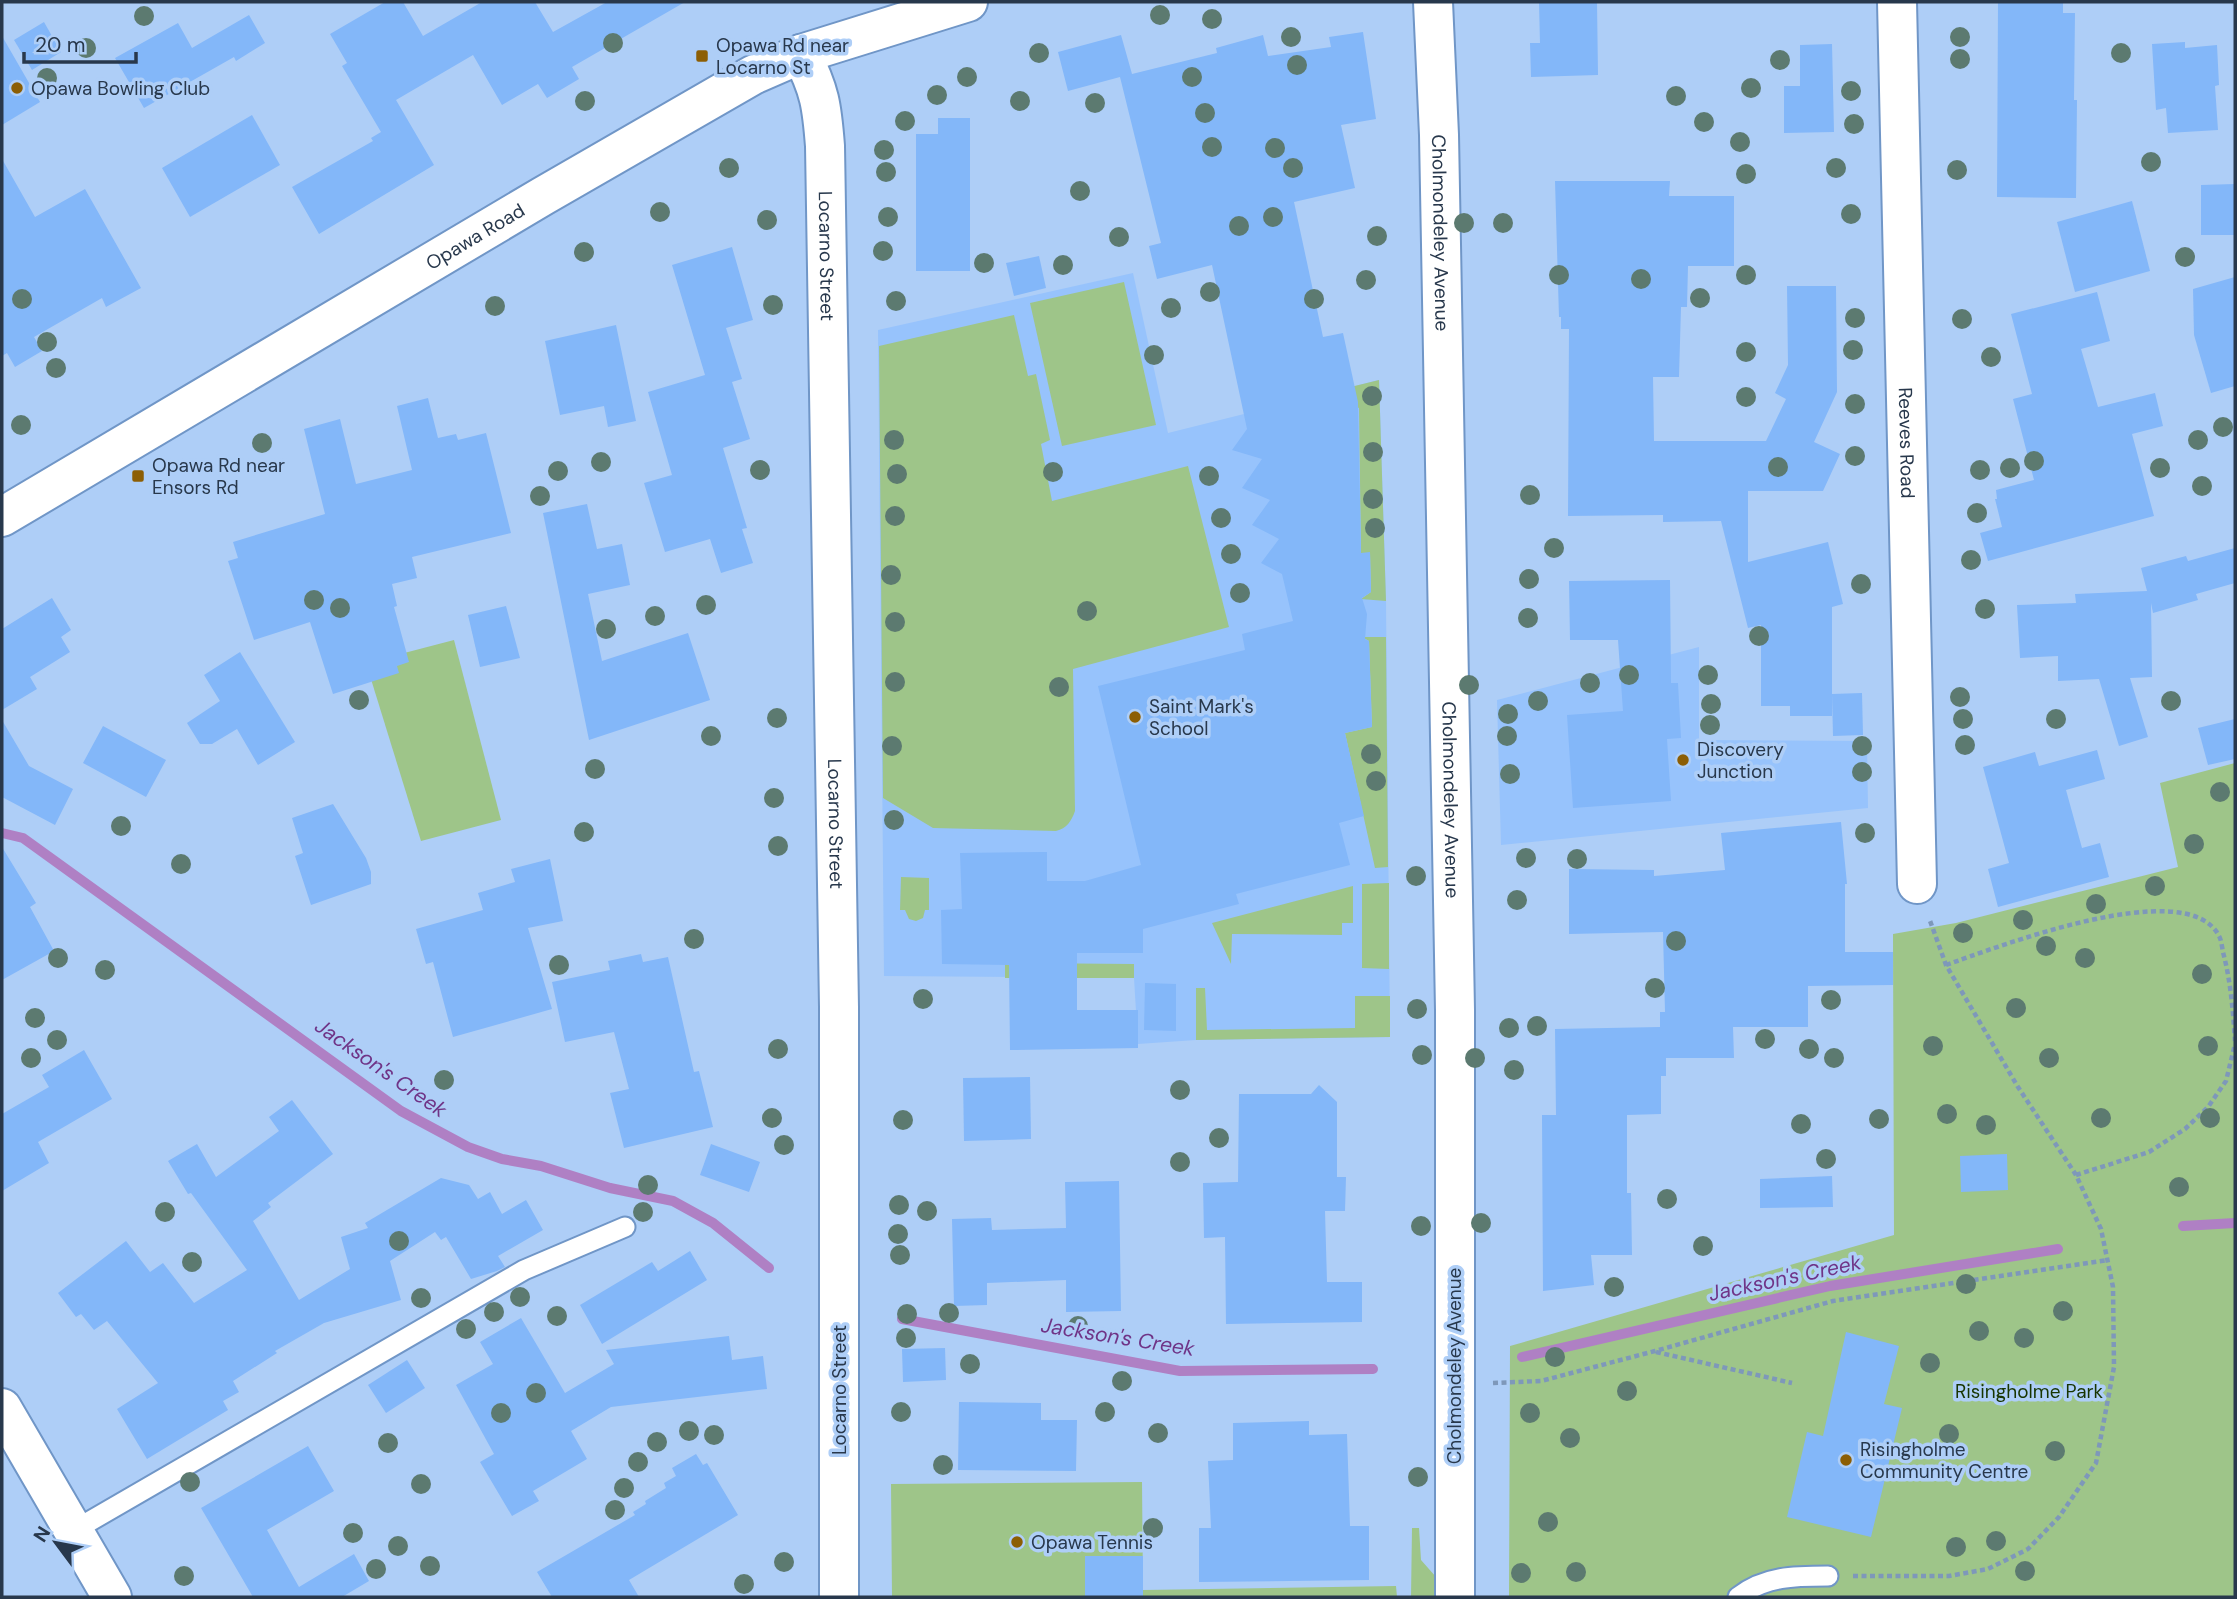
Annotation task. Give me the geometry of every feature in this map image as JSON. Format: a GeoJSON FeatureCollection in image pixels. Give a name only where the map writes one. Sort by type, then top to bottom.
{"type":"FeatureCollection","features":[{"type":"Feature","properties":{"kind":"street","name":"Opawa Road"},"geometry":{"type":"LineString","coordinates":[[5,509],[717,94],[779,62],[968,2]]}},
{"type":"Feature","properties":{"kind":"street","name":"Cholmondeley Avenue"},"geometry":{"type":"LineString","coordinates":[[1433,2],[1439,135],[1455,1010],[1455,1597]]}},
{"type":"Feature","properties":{"kind":"street","name":"Reeves Road"},"geometry":{"type":"LineString","coordinates":[[1897,2],[1917,884]]}},
{"type":"Feature","properties":{"kind":"street","name":"Locarno Street"},"geometry":{"type":"LineString","coordinates":[[801,54],[814,79],[821,104],[825,160],[839,1007],[839,1597]]}},
{"type":"Feature","properties":{"kind":"street"},"geometry":{"type":"LineString","coordinates":[[2,1408],[112,1597]]}},
{"type":"Feature","properties":{"kind":"lane"},"geometry":{"type":"LineString","coordinates":[[74,1531],[524,1270],[625,1227]]}},
{"type":"Feature","properties":{"kind":"lane"},"geometry":{"type":"LineString","coordinates":[[1738,1597],[1760,1584],[1776,1579],[1828,1576]]}},
{"type":"Feature","properties":{"kind":"path"},"geometry":{"type":"LineString","coordinates":[[1828,1576],[1949,1576],[1989,1569],[2028,1549],[2059,1517],[2096,1463],[2114,1367],[2113,1287],[2101,1229],[2076,1175],[2018,1087],[1945,965],[1917,884]]}},
{"type":"Feature","properties":{"kind":"path"},"geometry":{"type":"LineString","coordinates":[[1945,965],[2063,927],[2157,910],[2183,911],[2196,916],[2219,935],[2230,981],[2235,1043],[2225,1082],[2208,1107],[2185,1129],[2149,1152],[2076,1175]]}},
{"type":"Feature","properties":{"kind":"path"},"geometry":{"type":"LineString","coordinates":[[1454,1384],[1541,1381],[1655,1352],[1833,1301],[2108,1260]]}},
{"type":"Feature","properties":{"kind":"path"},"geometry":{"type":"LineString","coordinates":[[1655,1352],[1792,1383]]}},
{"type":"Feature","properties":{"kind":"shaded area","name":"Saint Mark's School"},"geometry":{"type":"Polygon","coordinates":[[[1133,273],[1168,433],[1379,380],[1386,601],[1390,1037],[1196,1040],[1138,1044],[1134,978],[884,976],[878,330],[1133,273]]]}},
{"type":"Feature","properties":{"kind":"shaded area","name":"Discovery Junction"},"geometry":{"type":"Polygon","coordinates":[[[1699,647],[1699,740],[1867,741],[1868,808],[1501,845],[1497,700],[1699,647]]]}},
{"type":"Feature","properties":{"kind":"green space"},"geometry":{"type":"Polygon","coordinates":[[[1124,282],[1156,425],[1062,446],[1030,303],[1124,282]]]}},
{"type":"Feature","properties":{"kind":"green space"},"geometry":{"type":"Polygon","coordinates":[[[1014,315],[1028,376],[1036,374],[1050,440],[1041,444],[1052,501],[1188,466],[1229,627],[1073,669],[1075,811],[1063,828],[1056,831],[933,828],[883,798],[879,346],[1014,315]]]}},
{"type":"Feature","properties":{"kind":"green space"},"geometry":{"type":"Polygon","coordinates":[[[1379,380],[1386,601],[1361,599],[1371,592],[1370,553],[1361,553],[1359,408],[1318,395],[1379,380]]]}},
{"type":"Feature","properties":{"kind":"green space"},"geometry":{"type":"Polygon","coordinates":[[[1362,637],[1386,637],[1388,867],[1375,868],[1345,733],[1372,727],[1369,641],[1362,637]]]}},
{"type":"Feature","properties":{"kind":"green space"},"geometry":{"type":"Polygon","coordinates":[[[454,640],[501,820],[421,841],[366,663],[454,640]]]}},
{"type":"Feature","properties":{"kind":"green space","name":"Risingholme Park"},"geometry":{"type":"Polygon","coordinates":[[[2235,763],[2235,1597],[1509,1597],[1510,1346],[1894,1235],[1893,934],[1956,923],[2178,867],[2160,783],[2235,763]]]}},
{"type":"Feature","properties":{"kind":"green space"},"geometry":{"type":"Polygon","coordinates":[[[901,877],[929,878],[929,910],[925,910],[923,918],[916,921],[909,919],[905,910],[900,910],[901,877]]]}},
{"type":"Feature","properties":{"kind":"green space"},"geometry":{"type":"Polygon","coordinates":[[[1389,883],[1389,969],[1362,968],[1362,884],[1389,883]]]}},
{"type":"Feature","properties":{"kind":"green space"},"geometry":{"type":"Polygon","coordinates":[[[1353,886],[1353,923],[1342,923],[1342,935],[1232,934],[1231,964],[1212,923],[1353,886]]]}},
{"type":"Feature","properties":{"kind":"green space"},"geometry":{"type":"Polygon","coordinates":[[[1005,963],[1134,964],[1134,978],[1005,978],[1005,963]]]}},
{"type":"Feature","properties":{"kind":"green space"},"geometry":{"type":"Polygon","coordinates":[[[1196,988],[1205,988],[1207,1030],[1355,1028],[1355,996],[1390,996],[1390,1037],[1196,1040],[1196,988]]]}},
{"type":"Feature","properties":{"kind":"green space","name":"Opawa Tennis"},"geometry":{"type":"Polygon","coordinates":[[[1142,1482],[1143,1590],[1396,1586],[1397,1597],[892,1597],[891,1484],[1142,1482]]]}},
{"type":"Feature","properties":{"kind":"green space"},"geometry":{"type":"Polygon","coordinates":[[[1412,1528],[1419,1528],[1421,1560],[1436,1577],[1437,1597],[1411,1597],[1412,1528]]]}},
{"type":"Feature","properties":{"kind":"building"},"geometry":{"type":"Polygon","coordinates":[[[385,2],[403,2],[423,36],[482,2],[535,2],[553,32],[607,2],[685,2],[572,67],[579,79],[547,98],[538,84],[502,105],[473,55],[396,100],[434,165],[319,234],[292,187],[373,141],[371,138],[381,132],[342,66],[347,63],[330,34],[385,2]]]}},
{"type":"Feature","properties":{"kind":"building"},"geometry":{"type":"Polygon","coordinates":[[[1539,2],[1597,2],[1598,75],[1531,77],[1530,43],[1540,43],[1539,2]]]}},
{"type":"Feature","properties":{"kind":"building"},"geometry":{"type":"Polygon","coordinates":[[[1998,2],[2063,2],[2063,13],[2075,13],[2076,198],[1997,197],[1998,2]]]}},
{"type":"Feature","properties":{"kind":"building"},"geometry":{"type":"Polygon","coordinates":[[[249,15],[265,43],[236,61],[234,57],[144,108],[115,58],[178,23],[192,48],[249,15]]]}},
{"type":"Feature","properties":{"kind":"building"},"geometry":{"type":"Polygon","coordinates":[[[44,22],[61,52],[32,70],[14,40],[44,22]]]}},
{"type":"Feature","properties":{"kind":"building"},"geometry":{"type":"Polygon","coordinates":[[[1363,32],[1376,119],[1341,125],[1355,188],[1294,202],[1323,337],[1343,333],[1358,402],[1361,553],[1370,552],[1371,592],[1362,598],[1367,614],[1365,639],[1369,641],[1372,727],[1345,733],[1364,816],[1339,823],[1350,865],[1236,894],[1239,904],[1143,929],[1143,953],[1077,953],[1077,1010],[1138,1010],[1138,1048],[1010,1050],[1009,965],[942,964],[941,910],[962,909],[960,853],[1047,852],[1047,881],[1085,881],[1141,865],[1098,686],[1245,650],[1242,634],[1293,621],[1282,574],[1261,563],[1279,539],[1252,525],[1270,500],[1242,488],[1262,459],[1232,450],[1247,429],[1212,265],[1157,279],[1149,246],[1161,243],[1120,77],[1068,91],[1058,52],[1121,35],[1132,74],[1217,53],[1216,48],[1263,35],[1268,56],[1331,47],[1329,37],[1363,32]]]}},
{"type":"Feature","properties":{"kind":"building","name":"Opawa Bowling Club"},"geometry":{"type":"Polygon","coordinates":[[[2,36],[40,102],[2,125],[2,36]]]}},
{"type":"Feature","properties":{"kind":"building"},"geometry":{"type":"Polygon","coordinates":[[[2185,42],[2185,48],[2217,45],[2219,85],[2215,86],[2218,130],[2168,133],[2166,108],[2156,110],[2152,44],[2185,42]]]}},
{"type":"Feature","properties":{"kind":"building"},"geometry":{"type":"Polygon","coordinates":[[[1832,44],[1834,132],[1784,133],[1784,86],[1800,86],[1800,45],[1832,44]]]}},
{"type":"Feature","properties":{"kind":"building"},"geometry":{"type":"Polygon","coordinates":[[[252,115],[280,165],[190,217],[162,168],[252,115]]]}},
{"type":"Feature","properties":{"kind":"building"},"geometry":{"type":"Polygon","coordinates":[[[938,118],[970,118],[970,271],[916,271],[916,134],[938,134],[938,118]]]}},
{"type":"Feature","properties":{"kind":"building"},"geometry":{"type":"Polygon","coordinates":[[[2,159],[35,217],[85,189],[141,288],[106,307],[102,298],[34,337],[42,351],[15,367],[7,353],[2,356],[2,159]]]}},
{"type":"Feature","properties":{"kind":"building"},"geometry":{"type":"Polygon","coordinates":[[[1555,181],[1670,181],[1669,196],[1734,196],[1734,266],[1688,266],[1687,307],[1681,307],[1679,377],[1653,377],[1654,441],[1766,441],[1786,399],[1775,393],[1788,365],[1787,286],[1836,286],[1837,392],[1814,442],[1840,454],[1823,491],[1748,491],[1748,562],[1828,542],[1843,604],[1832,607],[1832,716],[1790,716],[1790,706],[1761,706],[1761,625],[1748,628],[1721,521],[1663,522],[1663,515],[1568,516],[1569,329],[1561,329],[1559,317],[1555,181]]]}},
{"type":"Feature","properties":{"kind":"building"},"geometry":{"type":"Polygon","coordinates":[[[2235,184],[2235,235],[2201,235],[2201,185],[2235,184]]]}},
{"type":"Feature","properties":{"kind":"building"},"geometry":{"type":"Polygon","coordinates":[[[2132,201],[2150,271],[2075,292],[2057,222],[2132,201]]]}},
{"type":"Feature","properties":{"kind":"building"},"geometry":{"type":"Polygon","coordinates":[[[732,247],[753,320],[726,328],[742,379],[732,382],[750,439],[723,448],[747,528],[742,529],[753,563],[721,573],[710,539],[665,552],[644,483],[672,475],[648,392],[705,375],[672,265],[732,247]]]}},
{"type":"Feature","properties":{"kind":"building"},"geometry":{"type":"Polygon","coordinates":[[[1039,256],[1046,288],[1014,296],[1006,263],[1039,256]]]}},
{"type":"Feature","properties":{"kind":"building"},"geometry":{"type":"Polygon","coordinates":[[[2235,277],[2235,386],[2211,393],[2194,335],[2193,289],[2235,277]]]}},
{"type":"Feature","properties":{"kind":"building"},"geometry":{"type":"Polygon","coordinates":[[[2097,292],[2110,341],[2081,349],[2098,407],[2155,393],[2163,426],[2132,434],[2154,516],[1988,561],[1980,533],[2002,527],[1995,499],[1996,490],[2034,480],[2013,399],[2032,394],[2011,314],[2097,292]]]}},
{"type":"Feature","properties":{"kind":"building"},"geometry":{"type":"Polygon","coordinates":[[[616,325],[636,421],[608,427],[604,406],[560,415],[545,341],[616,325]]]}},
{"type":"Feature","properties":{"kind":"building"},"geometry":{"type":"Polygon","coordinates":[[[428,398],[438,438],[456,434],[458,440],[486,433],[511,533],[412,557],[417,578],[392,584],[397,606],[394,607],[409,662],[397,666],[399,673],[333,694],[310,622],[254,640],[228,561],[238,558],[233,542],[325,514],[304,429],[340,419],[356,484],[412,470],[397,406],[428,398]]]}},
{"type":"Feature","properties":{"kind":"building"},"geometry":{"type":"Polygon","coordinates":[[[587,504],[597,549],[622,544],[630,585],[588,594],[602,661],[688,633],[710,700],[589,740],[543,513],[587,504]]]}},
{"type":"Feature","properties":{"kind":"building"},"geometry":{"type":"Polygon","coordinates":[[[2235,548],[2235,583],[2196,594],[2198,600],[2153,613],[2151,603],[2152,677],[2130,678],[2148,737],[2119,746],[2099,679],[2058,681],[2058,656],[2020,658],[2017,605],[2076,603],[2075,594],[2147,591],[2141,568],[2186,556],[2188,561],[2235,548]]]}},
{"type":"Feature","properties":{"kind":"building"},"geometry":{"type":"Polygon","coordinates":[[[1670,580],[1671,683],[1678,683],[1681,738],[1667,739],[1671,801],[1573,808],[1567,715],[1623,711],[1618,640],[1570,640],[1569,581],[1670,580]]]}},
{"type":"Feature","properties":{"kind":"building"},"geometry":{"type":"Polygon","coordinates":[[[52,598],[71,630],[61,637],[70,652],[30,677],[37,689],[2,710],[2,629],[52,598]]]}},
{"type":"Feature","properties":{"kind":"building"},"geometry":{"type":"Polygon","coordinates":[[[506,606],[520,658],[480,667],[468,615],[506,606]]]}},
{"type":"Feature","properties":{"kind":"building"},"geometry":{"type":"Polygon","coordinates":[[[240,652],[295,742],[258,765],[237,729],[212,744],[200,744],[187,723],[220,701],[204,675],[240,652]]]}},
{"type":"Feature","properties":{"kind":"building"},"geometry":{"type":"Polygon","coordinates":[[[1862,693],[1863,735],[1833,736],[1832,694],[1862,693]]]}},
{"type":"Feature","properties":{"kind":"building"},"geometry":{"type":"Polygon","coordinates":[[[2235,719],[2235,759],[2208,765],[2198,728],[2235,719]]]}},
{"type":"Feature","properties":{"kind":"building"},"geometry":{"type":"Polygon","coordinates":[[[2,720],[29,766],[73,789],[55,825],[2,797],[2,720]]]}},
{"type":"Feature","properties":{"kind":"building"},"geometry":{"type":"Polygon","coordinates":[[[103,726],[166,760],[146,797],[83,763],[103,726]]]}},
{"type":"Feature","properties":{"kind":"building"},"geometry":{"type":"Polygon","coordinates":[[[2097,750],[2105,779],[2066,790],[2082,848],[2100,843],[2109,877],[1998,907],[1988,869],[2009,863],[1983,767],[2035,752],[2039,766],[2097,750]]]}},
{"type":"Feature","properties":{"kind":"building"},"geometry":{"type":"Polygon","coordinates":[[[333,804],[366,858],[371,872],[371,884],[311,905],[295,856],[303,853],[292,818],[333,804]]]}},
{"type":"Feature","properties":{"kind":"building"},"geometry":{"type":"Polygon","coordinates":[[[1841,822],[1847,884],[1845,952],[1893,952],[1893,985],[1808,986],[1808,1027],[1733,1027],[1734,1058],[1666,1058],[1666,1076],[1661,1076],[1661,1114],[1627,1115],[1627,1193],[1631,1193],[1632,1255],[1591,1255],[1594,1285],[1543,1291],[1542,1115],[1556,1115],[1555,1029],[1660,1027],[1660,1012],[1665,1012],[1663,932],[1569,934],[1569,869],[1654,870],[1654,876],[1725,870],[1721,833],[1841,822]]]}},
{"type":"Feature","properties":{"kind":"building"},"geometry":{"type":"Polygon","coordinates":[[[2,847],[36,903],[30,907],[54,951],[2,980],[2,847]]]}},
{"type":"Feature","properties":{"kind":"building"},"geometry":{"type":"Polygon","coordinates":[[[550,859],[563,921],[528,928],[552,1009],[453,1037],[433,962],[426,964],[416,929],[483,910],[478,893],[515,882],[511,869],[550,859]]]}},
{"type":"Feature","properties":{"kind":"building"},"geometry":{"type":"Polygon","coordinates":[[[641,954],[643,962],[668,957],[694,1072],[699,1071],[713,1127],[624,1148],[610,1093],[629,1089],[614,1032],[565,1042],[552,982],[610,970],[608,961],[641,954]]]}},
{"type":"Feature","properties":{"kind":"building"},"geometry":{"type":"Polygon","coordinates":[[[1145,983],[1176,984],[1176,1031],[1144,1030],[1145,983]]]}},
{"type":"Feature","properties":{"kind":"building"},"geometry":{"type":"Polygon","coordinates":[[[84,1050],[112,1099],[38,1142],[49,1163],[2,1191],[2,1114],[49,1087],[42,1075],[84,1050]]]}},
{"type":"Feature","properties":{"kind":"building"},"geometry":{"type":"Polygon","coordinates":[[[1030,1077],[1031,1139],[964,1141],[963,1078],[1030,1077]]]}},
{"type":"Feature","properties":{"kind":"building"},"geometry":{"type":"Polygon","coordinates":[[[1319,1085],[1337,1102],[1337,1177],[1346,1177],[1345,1211],[1325,1211],[1327,1282],[1362,1282],[1362,1322],[1226,1324],[1225,1237],[1204,1238],[1203,1183],[1238,1182],[1239,1094],[1311,1094],[1319,1085]]]}},
{"type":"Feature","properties":{"kind":"building"},"geometry":{"type":"Polygon","coordinates":[[[292,1100],[333,1154],[268,1203],[271,1207],[253,1221],[299,1300],[350,1269],[341,1237],[368,1228],[365,1223],[441,1178],[469,1185],[478,1199],[490,1192],[502,1214],[526,1200],[543,1230],[498,1256],[505,1267],[471,1279],[446,1237],[441,1240],[435,1232],[390,1261],[401,1300],[324,1323],[275,1351],[277,1353],[233,1381],[239,1392],[223,1401],[228,1410],[147,1459],[117,1409],[158,1383],[107,1321],[94,1330],[81,1314],[76,1317],[58,1293],[126,1241],[150,1272],[163,1263],[194,1303],[247,1270],[191,1193],[188,1194],[168,1161],[197,1144],[216,1177],[279,1131],[269,1117],[292,1100]]]}},
{"type":"Feature","properties":{"kind":"building"},"geometry":{"type":"Polygon","coordinates":[[[711,1144],[760,1162],[749,1192],[700,1175],[711,1144]]]}},
{"type":"Feature","properties":{"kind":"building"},"geometry":{"type":"Polygon","coordinates":[[[2007,1154],[2008,1190],[1961,1192],[1960,1156],[2007,1154]]]}},
{"type":"Feature","properties":{"kind":"building"},"geometry":{"type":"Polygon","coordinates":[[[1832,1176],[1833,1207],[1760,1208],[1760,1179],[1832,1176]]]}},
{"type":"Feature","properties":{"kind":"building"},"geometry":{"type":"Polygon","coordinates":[[[1119,1181],[1121,1311],[1066,1312],[1066,1280],[987,1283],[987,1305],[954,1306],[952,1219],[991,1218],[992,1230],[1066,1228],[1065,1182],[1119,1181]]]}},
{"type":"Feature","properties":{"kind":"building"},"geometry":{"type":"Polygon","coordinates":[[[690,1251],[707,1280],[602,1344],[580,1305],[652,1262],[658,1271],[690,1251]]]}},
{"type":"Feature","properties":{"kind":"building"},"geometry":{"type":"Polygon","coordinates":[[[521,1318],[565,1393],[614,1364],[606,1350],[729,1336],[732,1360],[763,1356],[767,1389],[611,1407],[571,1431],[587,1459],[533,1491],[539,1501],[512,1516],[480,1462],[494,1454],[456,1385],[493,1364],[480,1342],[521,1318]]]}},
{"type":"Feature","properties":{"kind":"building"},"geometry":{"type":"Polygon","coordinates":[[[1846,1332],[1899,1346],[1884,1404],[1902,1408],[1871,1537],[1787,1517],[1807,1432],[1823,1436],[1846,1332]]]}},
{"type":"Feature","properties":{"kind":"building"},"geometry":{"type":"Polygon","coordinates":[[[945,1348],[946,1380],[903,1382],[902,1349],[945,1348]]]}},
{"type":"Feature","properties":{"kind":"building"},"geometry":{"type":"Polygon","coordinates":[[[407,1360],[425,1388],[386,1413],[368,1385],[407,1360]]]}},
{"type":"Feature","properties":{"kind":"building"},"geometry":{"type":"Polygon","coordinates":[[[959,1402],[1041,1403],[1041,1420],[1077,1420],[1076,1471],[958,1470],[959,1402]]]}},
{"type":"Feature","properties":{"kind":"building"},"geometry":{"type":"Polygon","coordinates":[[[1309,1421],[1309,1435],[1347,1434],[1350,1526],[1369,1526],[1369,1580],[1199,1582],[1199,1528],[1211,1528],[1208,1461],[1233,1460],[1233,1423],[1309,1421]]]}},
{"type":"Feature","properties":{"kind":"building"},"geometry":{"type":"Polygon","coordinates":[[[308,1446],[334,1491],[267,1530],[299,1587],[354,1554],[369,1581],[342,1597],[253,1597],[201,1508],[308,1446]]]}},
{"type":"Feature","properties":{"kind":"building"},"geometry":{"type":"Polygon","coordinates":[[[696,1454],[703,1465],[707,1463],[738,1515],[629,1580],[639,1597],[552,1597],[537,1572],[635,1515],[633,1512],[666,1488],[664,1483],[676,1476],[672,1468],[696,1454]]]}},
{"type":"Feature","properties":{"kind":"building"},"geometry":{"type":"Polygon","coordinates":[[[1085,1556],[1143,1556],[1143,1597],[1085,1597],[1085,1556]]]}},
{"type":"Feature","properties":{"kind":"waterway","name":"Jackson's Creek"},"geometry":{"type":"LineString","coordinates":[[2,833],[23,838],[401,1111],[468,1147],[502,1159],[541,1166],[610,1188],[673,1201],[713,1223],[769,1268]]}},
{"type":"Feature","properties":{"kind":"waterway","name":"Jackson's Creek"},"geometry":{"type":"LineString","coordinates":[[2183,1226],[2235,1223]]}},
{"type":"Feature","properties":{"kind":"waterway","name":"Jackson's Creek"},"geometry":{"type":"LineString","coordinates":[[1522,1357],[1830,1286],[2058,1249]]}},
{"type":"Feature","properties":{"kind":"waterway","name":"Jackson's Creek"},"geometry":{"type":"LineString","coordinates":[[902,1319],[1180,1371],[1373,1369]]}},
{"type":"Feature","properties":{"kind":"place","name":"Opawa Rd near Locarno St"},"geometry":{"type":"Point","coordinates":[702,56]}},
{"type":"Feature","properties":{"kind":"place","name":"Opawa Bowling Club"},"geometry":{"type":"Point","coordinates":[17,88]}},
{"type":"Feature","properties":{"kind":"place","name":"Opawa Rd near Ensors Rd"},"geometry":{"type":"Point","coordinates":[138,476]}},
{"type":"Feature","properties":{"kind":"place","name":"Saint Mark's School"},"geometry":{"type":"Point","coordinates":[1135,717]}},
{"type":"Feature","properties":{"kind":"place","name":"Discovery Junction"},"geometry":{"type":"Point","coordinates":[1683,760]}},
{"type":"Feature","properties":{"kind":"place","name":"Risingholme Community Centre"},"geometry":{"type":"Point","coordinates":[1846,1460]}},
{"type":"Feature","properties":{"kind":"place","name":"Opawa Tennis"},"geometry":{"type":"Point","coordinates":[1017,1542]}}]}
